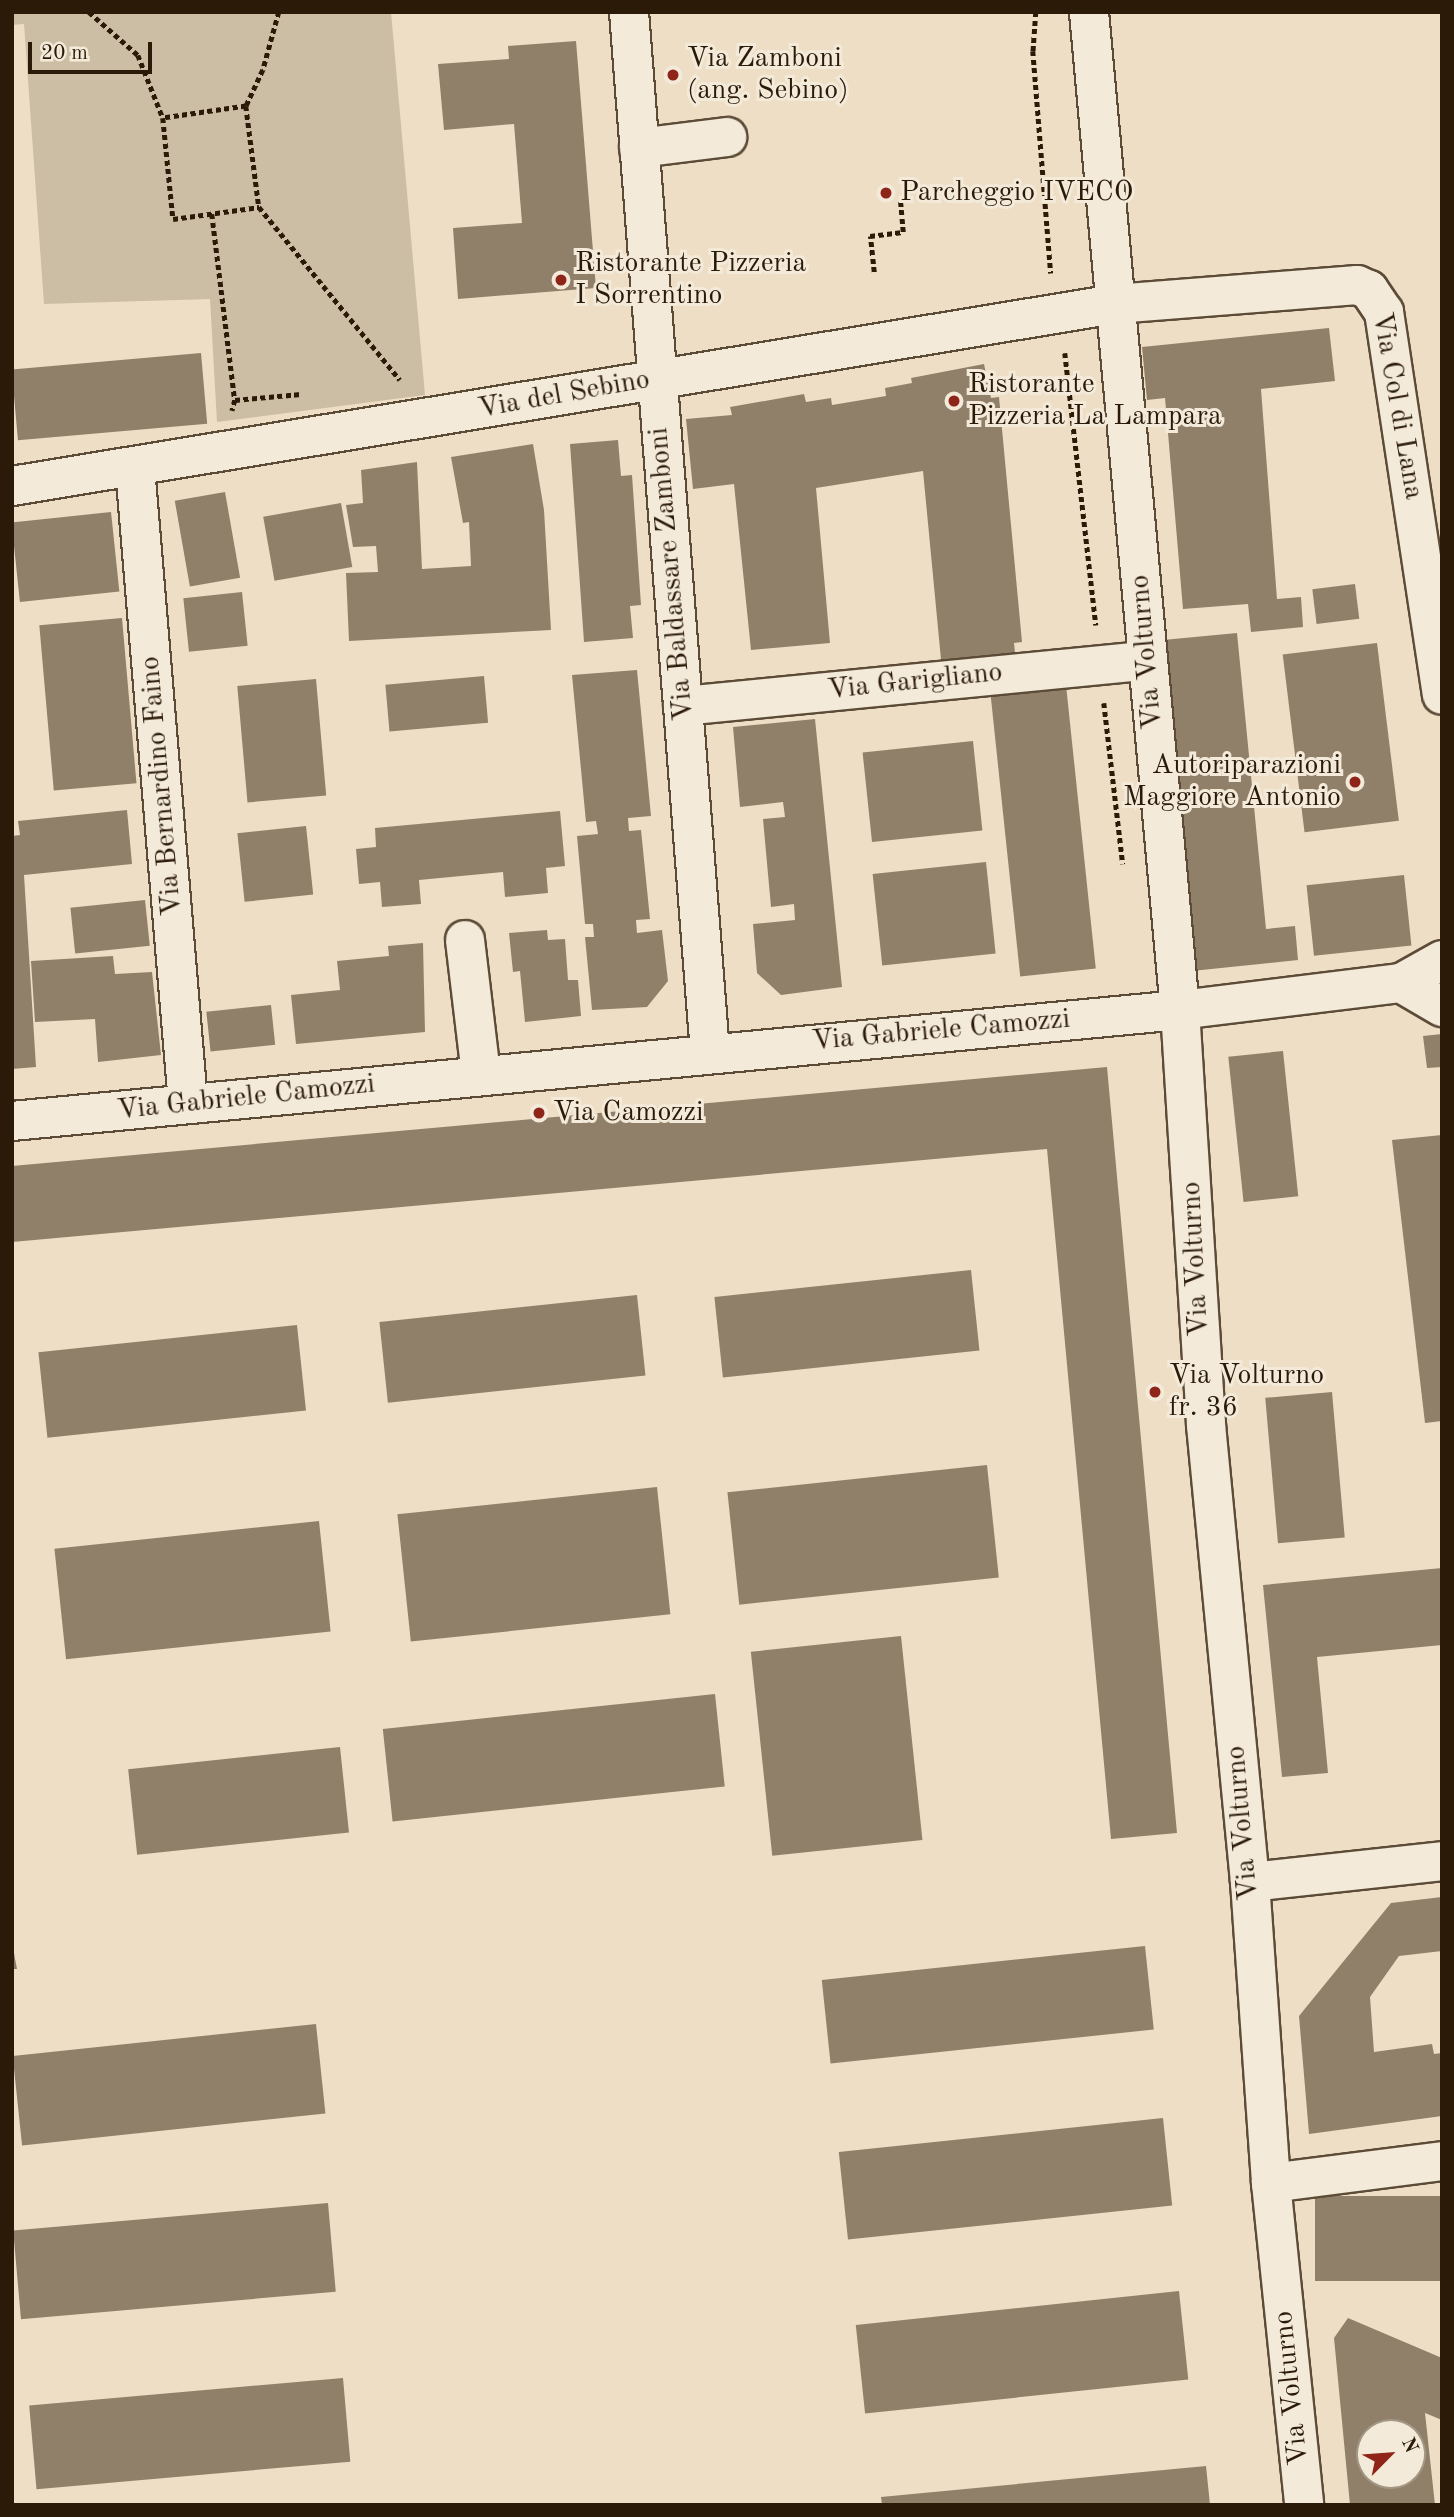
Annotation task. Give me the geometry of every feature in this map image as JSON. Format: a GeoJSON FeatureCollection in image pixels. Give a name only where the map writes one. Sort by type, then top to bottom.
{"type":"FeatureCollection","features":[{"type":"Feature","properties":{"kind":"street","name":"Via Baldassare Zamboni"},"geometry":{"type":"LineString","coordinates":[[629,12],[655,380],[710,1053]]}},
{"type":"Feature","properties":{"kind":"street","name":"Via Volturno"},"geometry":{"type":"LineString","coordinates":[[1089,12],[1180,1010],[1206,1425],[1250,1882],[1271,2183],[1304,2505]]}},
{"type":"Feature","properties":{"kind":"street"},"geometry":{"type":"LineString","coordinates":[[639,148],[727,137]]}},
{"type":"Feature","properties":{"kind":"street","name":"Via Col di Lana"},"geometry":{"type":"LineString","coordinates":[[1115,295],[1357,285],[1379,300],[1387,327],[1442,695]]}},
{"type":"Feature","properties":{"kind":"street","name":"Via del Sebino"},"geometry":{"type":"LineString","coordinates":[[12,486],[135,468],[1006,321],[1115,295]]}},
{"type":"Feature","properties":{"kind":"street","name":"Via Bernardino Faino"},"geometry":{"type":"LineString","coordinates":[[135,468],[188,1103]]}},
{"type":"Feature","properties":{"kind":"street","name":"Via Garigliano"},"geometry":{"type":"LineString","coordinates":[[683,706],[1148,660]]}},
{"type":"Feature","properties":{"kind":"street"},"geometry":{"type":"LineString","coordinates":[[465,940],[481,1075]]}},
{"type":"Feature","properties":{"kind":"street","name":"Via Gabriele Camozzi"},"geometry":{"type":"LineString","coordinates":[[12,1121],[1180,1010],[1401,983],[1442,961]]}},
{"type":"Feature","properties":{"kind":"street"},"geometry":{"type":"LineString","coordinates":[[1401,983],[1442,1007]]}},
{"type":"Feature","properties":{"kind":"street"},"geometry":{"type":"LineString","coordinates":[[1250,1882],[1442,1861]]}},
{"type":"Feature","properties":{"kind":"street"},"geometry":{"type":"LineString","coordinates":[[1271,2183],[1442,2161]]}},
{"type":"Feature","properties":{"kind":"path"},"geometry":{"type":"LineString","coordinates":[[89,12],[138,55],[163,118],[173,219],[259,208]]}},
{"type":"Feature","properties":{"kind":"path"},"geometry":{"type":"LineString","coordinates":[[279,12],[263,70],[246,106],[259,208],[404,385],[391,386]]}},
{"type":"Feature","properties":{"kind":"path"},"geometry":{"type":"LineString","coordinates":[[1036,12],[1033,51],[1050,257]]}},
{"type":"Feature","properties":{"kind":"path"},"geometry":{"type":"LineString","coordinates":[[163,118],[246,106]]}},
{"type":"Feature","properties":{"kind":"path"},"geometry":{"type":"LineString","coordinates":[[874,272],[870,236],[903,232],[900,200]]}},
{"type":"Feature","properties":{"kind":"path"},"geometry":{"type":"LineString","coordinates":[[212,214],[235,400],[229,426]]}},
{"type":"Feature","properties":{"kind":"path"},"geometry":{"type":"LineString","coordinates":[[235,400],[313,393]]}},
{"type":"Feature","properties":{"kind":"shaded area"},"geometry":{"type":"Polygon","coordinates":[[[12,12],[391,12],[425,395],[217,422],[210,299],[44,304],[24,24],[12,25],[12,12]]]}},
{"type":"Feature","properties":{"kind":"building"},"geometry":{"type":"Polygon","coordinates":[[[576,41],[596,288],[458,299],[453,228],[522,223],[514,124],[444,130],[438,64],[509,59],[508,46],[576,41]]]}},
{"type":"Feature","properties":{"kind":"building"},"geometry":{"type":"Polygon","coordinates":[[[1329,328],[1335,381],[1261,389],[1277,599],[1301,597],[1303,627],[1251,632],[1248,604],[1183,609],[1165,398],[1147,400],[1142,347],[1329,328]]]}},
{"type":"Feature","properties":{"kind":"building"},"geometry":{"type":"Polygon","coordinates":[[[201,353],[207,424],[18,440],[12,370],[201,353]]]}},
{"type":"Feature","properties":{"kind":"building"},"geometry":{"type":"Polygon","coordinates":[[[984,364],[991,398],[999,397],[1022,642],[1014,643],[1016,663],[942,670],[923,471],[816,488],[830,643],[751,650],[734,484],[693,489],[686,419],[732,415],[730,407],[804,394],[806,402],[831,398],[832,405],[886,396],[885,388],[912,383],[911,378],[984,364]]]}},
{"type":"Feature","properties":{"kind":"building"},"geometry":{"type":"Polygon","coordinates":[[[618,440],[621,476],[632,475],[641,605],[630,606],[633,638],[584,642],[570,444],[618,440]]]}},
{"type":"Feature","properties":{"kind":"building"},"geometry":{"type":"Polygon","coordinates":[[[533,444],[544,510],[551,630],[349,641],[346,573],[378,572],[376,546],[353,547],[346,505],[363,503],[361,470],[417,462],[422,569],[471,566],[469,522],[463,523],[451,457],[533,444]]]}},
{"type":"Feature","properties":{"kind":"building"},"geometry":{"type":"Polygon","coordinates":[[[225,492],[240,578],[190,587],[175,501],[225,492]]]}},
{"type":"Feature","properties":{"kind":"building"},"geometry":{"type":"Polygon","coordinates":[[[341,503],[352,567],[274,581],[263,517],[341,503]]]}},
{"type":"Feature","properties":{"kind":"building"},"geometry":{"type":"Polygon","coordinates":[[[111,512],[119,592],[20,602],[12,522],[111,512]]]}},
{"type":"Feature","properties":{"kind":"building"},"geometry":{"type":"Polygon","coordinates":[[[1355,584],[1359,619],[1317,624],[1312,589],[1355,584]]]}},
{"type":"Feature","properties":{"kind":"building"},"geometry":{"type":"Polygon","coordinates":[[[242,592],[248,646],[189,652],[183,598],[242,592]]]}},
{"type":"Feature","properties":{"kind":"building"},"geometry":{"type":"Polygon","coordinates":[[[122,618],[136,783],[54,791],[39,625],[122,618]]]}},
{"type":"Feature","properties":{"kind":"building"},"geometry":{"type":"Polygon","coordinates":[[[1237,633],[1266,929],[1295,926],[1298,960],[1192,971],[1163,640],[1237,633]]]}},
{"type":"Feature","properties":{"kind":"building"},"geometry":{"type":"Polygon","coordinates":[[[1377,643],[1399,821],[1305,832],[1283,655],[1377,643]]]}},
{"type":"Feature","properties":{"kind":"building"},"geometry":{"type":"Polygon","coordinates":[[[637,670],[651,816],[628,818],[629,831],[641,830],[650,919],[636,920],[637,933],[662,930],[668,981],[647,1007],[592,1010],[585,937],[594,937],[593,924],[585,924],[577,836],[598,834],[596,821],[586,822],[572,675],[637,670]]]}},
{"type":"Feature","properties":{"kind":"building"},"geometry":{"type":"Polygon","coordinates":[[[484,676],[488,723],[389,731],[385,685],[484,676]]]}},
{"type":"Feature","properties":{"kind":"building"},"geometry":{"type":"Polygon","coordinates":[[[316,679],[326,796],[247,802],[237,686],[316,679]]]}},
{"type":"Feature","properties":{"kind":"building"},"geometry":{"type":"Polygon","coordinates":[[[1066,685],[1096,968],[1020,976],[990,693],[1066,685]]]}},
{"type":"Feature","properties":{"kind":"building"},"geometry":{"type":"Polygon","coordinates":[[[815,719],[842,987],[781,995],[757,973],[753,924],[795,920],[794,904],[771,907],[763,819],[785,817],[783,802],[740,807],[733,727],[815,719]]]}},
{"type":"Feature","properties":{"kind":"building"},"geometry":{"type":"Polygon","coordinates":[[[973,741],[982,831],[872,842],[863,753],[973,741]]]}},
{"type":"Feature","properties":{"kind":"building"},"geometry":{"type":"Polygon","coordinates":[[[127,810],[132,864],[24,875],[36,1067],[12,1069],[12,836],[20,835],[18,821],[127,810]]]}},
{"type":"Feature","properties":{"kind":"building"},"geometry":{"type":"Polygon","coordinates":[[[560,811],[565,866],[546,868],[548,893],[505,897],[503,872],[419,880],[421,904],[382,907],[380,882],[359,884],[356,849],[376,847],[375,828],[560,811]]]}},
{"type":"Feature","properties":{"kind":"building"},"geometry":{"type":"Polygon","coordinates":[[[306,826],[313,895],[245,902],[237,833],[306,826]]]}},
{"type":"Feature","properties":{"kind":"building"},"geometry":{"type":"Polygon","coordinates":[[[986,862],[996,953],[882,965],[873,874],[986,862]]]}},
{"type":"Feature","properties":{"kind":"building"},"geometry":{"type":"Polygon","coordinates":[[[1404,875],[1411,946],[1314,956],[1307,885],[1404,875]]]}},
{"type":"Feature","properties":{"kind":"building"},"geometry":{"type":"Polygon","coordinates":[[[145,900],[150,946],[75,954],[70,908],[145,900]]]}},
{"type":"Feature","properties":{"kind":"building"},"geometry":{"type":"Polygon","coordinates":[[[547,930],[548,940],[565,939],[568,980],[578,980],[581,1016],[525,1022],[520,971],[513,972],[509,933],[547,930]]]}},
{"type":"Feature","properties":{"kind":"building"},"geometry":{"type":"Polygon","coordinates":[[[423,943],[425,1032],[296,1044],[291,995],[340,990],[337,961],[389,956],[388,946],[423,943]]]}},
{"type":"Feature","properties":{"kind":"building"},"geometry":{"type":"Polygon","coordinates":[[[113,956],[115,974],[152,972],[161,1055],[98,1062],[95,1019],[35,1022],[31,961],[113,956]]]}},
{"type":"Feature","properties":{"kind":"building"},"geometry":{"type":"Polygon","coordinates":[[[271,1005],[275,1045],[211,1052],[206,1012],[271,1005]]]}},
{"type":"Feature","properties":{"kind":"building"},"geometry":{"type":"Polygon","coordinates":[[[1442,1034],[1442,1067],[1427,1068],[1423,1036],[1442,1034]]]}},
{"type":"Feature","properties":{"kind":"building"},"geometry":{"type":"Polygon","coordinates":[[[1283,1051],[1298,1196],[1244,1202],[1228,1057],[1283,1051]]]}},
{"type":"Feature","properties":{"kind":"building"},"geometry":{"type":"Polygon","coordinates":[[[1107,1067],[1177,1833],[1111,1839],[1047,1149],[12,1242],[12,1166],[1107,1067]]]}},
{"type":"Feature","properties":{"kind":"building"},"geometry":{"type":"Polygon","coordinates":[[[1442,1135],[1442,1421],[1425,1423],[1392,1140],[1442,1135]]]}},
{"type":"Feature","properties":{"kind":"building"},"geometry":{"type":"Polygon","coordinates":[[[971,1270],[979,1351],[723,1378],[714,1297],[971,1270]]]}},
{"type":"Feature","properties":{"kind":"building"},"geometry":{"type":"Polygon","coordinates":[[[637,1295],[645,1376],[388,1403],[379,1322],[637,1295]]]}},
{"type":"Feature","properties":{"kind":"building"},"geometry":{"type":"Polygon","coordinates":[[[297,1325],[306,1411],[47,1438],[38,1352],[297,1325]]]}},
{"type":"Feature","properties":{"kind":"building"},"geometry":{"type":"Polygon","coordinates":[[[1332,1392],[1345,1537],[1278,1543],[1265,1398],[1332,1392]]]}},
{"type":"Feature","properties":{"kind":"building"},"geometry":{"type":"Polygon","coordinates":[[[987,1465],[999,1577],[739,1605],[727,1492],[987,1465]]]}},
{"type":"Feature","properties":{"kind":"building"},"geometry":{"type":"Polygon","coordinates":[[[657,1487],[670,1614],[411,1642],[397,1514],[657,1487]]]}},
{"type":"Feature","properties":{"kind":"building"},"geometry":{"type":"Polygon","coordinates":[[[319,1521],[331,1631],[66,1659],[54,1549],[319,1521]]]}},
{"type":"Feature","properties":{"kind":"building"},"geometry":{"type":"Polygon","coordinates":[[[1442,1568],[1442,1645],[1317,1657],[1328,1773],[1282,1777],[1263,1585],[1442,1568]]]}},
{"type":"Feature","properties":{"kind":"building"},"geometry":{"type":"Polygon","coordinates":[[[901,1636],[922,1840],[772,1856],[751,1652],[901,1636]]]}},
{"type":"Feature","properties":{"kind":"building"},"geometry":{"type":"Polygon","coordinates":[[[715,1694],[725,1786],[393,1821],[383,1729],[715,1694]]]}},
{"type":"Feature","properties":{"kind":"building"},"geometry":{"type":"Polygon","coordinates":[[[340,1747],[349,1833],[137,1855],[128,1769],[340,1747]]]}},
{"type":"Feature","properties":{"kind":"building"},"geometry":{"type":"Polygon","coordinates":[[[1442,1897],[1442,1951],[1399,1956],[1370,1997],[1374,2052],[1432,2044],[1434,2054],[1442,2053],[1442,2116],[1309,2134],[1299,2016],[1391,1903],[1442,1897]]]}},
{"type":"Feature","properties":{"kind":"building"},"geometry":{"type":"Polygon","coordinates":[[[12,1942],[17,1969],[12,1969],[12,1942]]]}},
{"type":"Feature","properties":{"kind":"building"},"geometry":{"type":"Polygon","coordinates":[[[1145,1946],[1154,2030],[831,2064],[822,1980],[1145,1946]]]}},
{"type":"Feature","properties":{"kind":"building"},"geometry":{"type":"Polygon","coordinates":[[[316,2024],[325,2114],[22,2145],[13,2056],[316,2024]]]}},
{"type":"Feature","properties":{"kind":"building"},"geometry":{"type":"Polygon","coordinates":[[[1163,2118],[1172,2206],[848,2240],[839,2152],[1163,2118]]]}},
{"type":"Feature","properties":{"kind":"building"},"geometry":{"type":"Polygon","coordinates":[[[1315,2196],[1442,2196],[1442,2281],[1315,2281],[1315,2196]]]}},
{"type":"Feature","properties":{"kind":"building"},"geometry":{"type":"Polygon","coordinates":[[[328,2203],[336,2292],[21,2319],[13,2231],[328,2203]]]}},
{"type":"Feature","properties":{"kind":"building"},"geometry":{"type":"Polygon","coordinates":[[[1179,2291],[1188,2380],[865,2413],[856,2325],[1179,2291]]]}},
{"type":"Feature","properties":{"kind":"building"},"geometry":{"type":"Polygon","coordinates":[[[1348,2318],[1442,2358],[1442,2420],[1425,2413],[1426,2419],[1356,2419],[1356,2489],[1426,2489],[1426,2422],[1435,2505],[1350,2505],[1334,2338],[1348,2318]]]}},
{"type":"Feature","properties":{"kind":"building"},"geometry":{"type":"Polygon","coordinates":[[[343,2378],[350,2462],[37,2489],[29,2405],[343,2378]]]}},
{"type":"Feature","properties":{"kind":"building"},"geometry":{"type":"Polygon","coordinates":[[[1206,2466],[1210,2505],[882,2505],[881,2497],[1206,2466]]]}},
{"type":"Feature","properties":{"kind":"place","name":"Via Zamboni (ang. Sebino)"},"geometry":{"type":"Point","coordinates":[673,75]}},
{"type":"Feature","properties":{"kind":"place","name":"Parcheggio IVECO"},"geometry":{"type":"Point","coordinates":[886,193]}},
{"type":"Feature","properties":{"kind":"place","name":"Ristorante Pizzeria I Sorrentino"},"geometry":{"type":"Point","coordinates":[561,280]}},
{"type":"Feature","properties":{"kind":"place","name":"Ristorante Pizzeria La Lampara"},"geometry":{"type":"Point","coordinates":[954,401]}},
{"type":"Feature","properties":{"kind":"place","name":"Autoriparazioni Maggiore Antonio"},"geometry":{"type":"Point","coordinates":[1355,782]}},
{"type":"Feature","properties":{"kind":"place","name":"Via Camozzi"},"geometry":{"type":"Point","coordinates":[539,1113]}},
{"type":"Feature","properties":{"kind":"place","name":"Via Volturno fr. 36"},"geometry":{"type":"Point","coordinates":[1155,1392]}}]}
